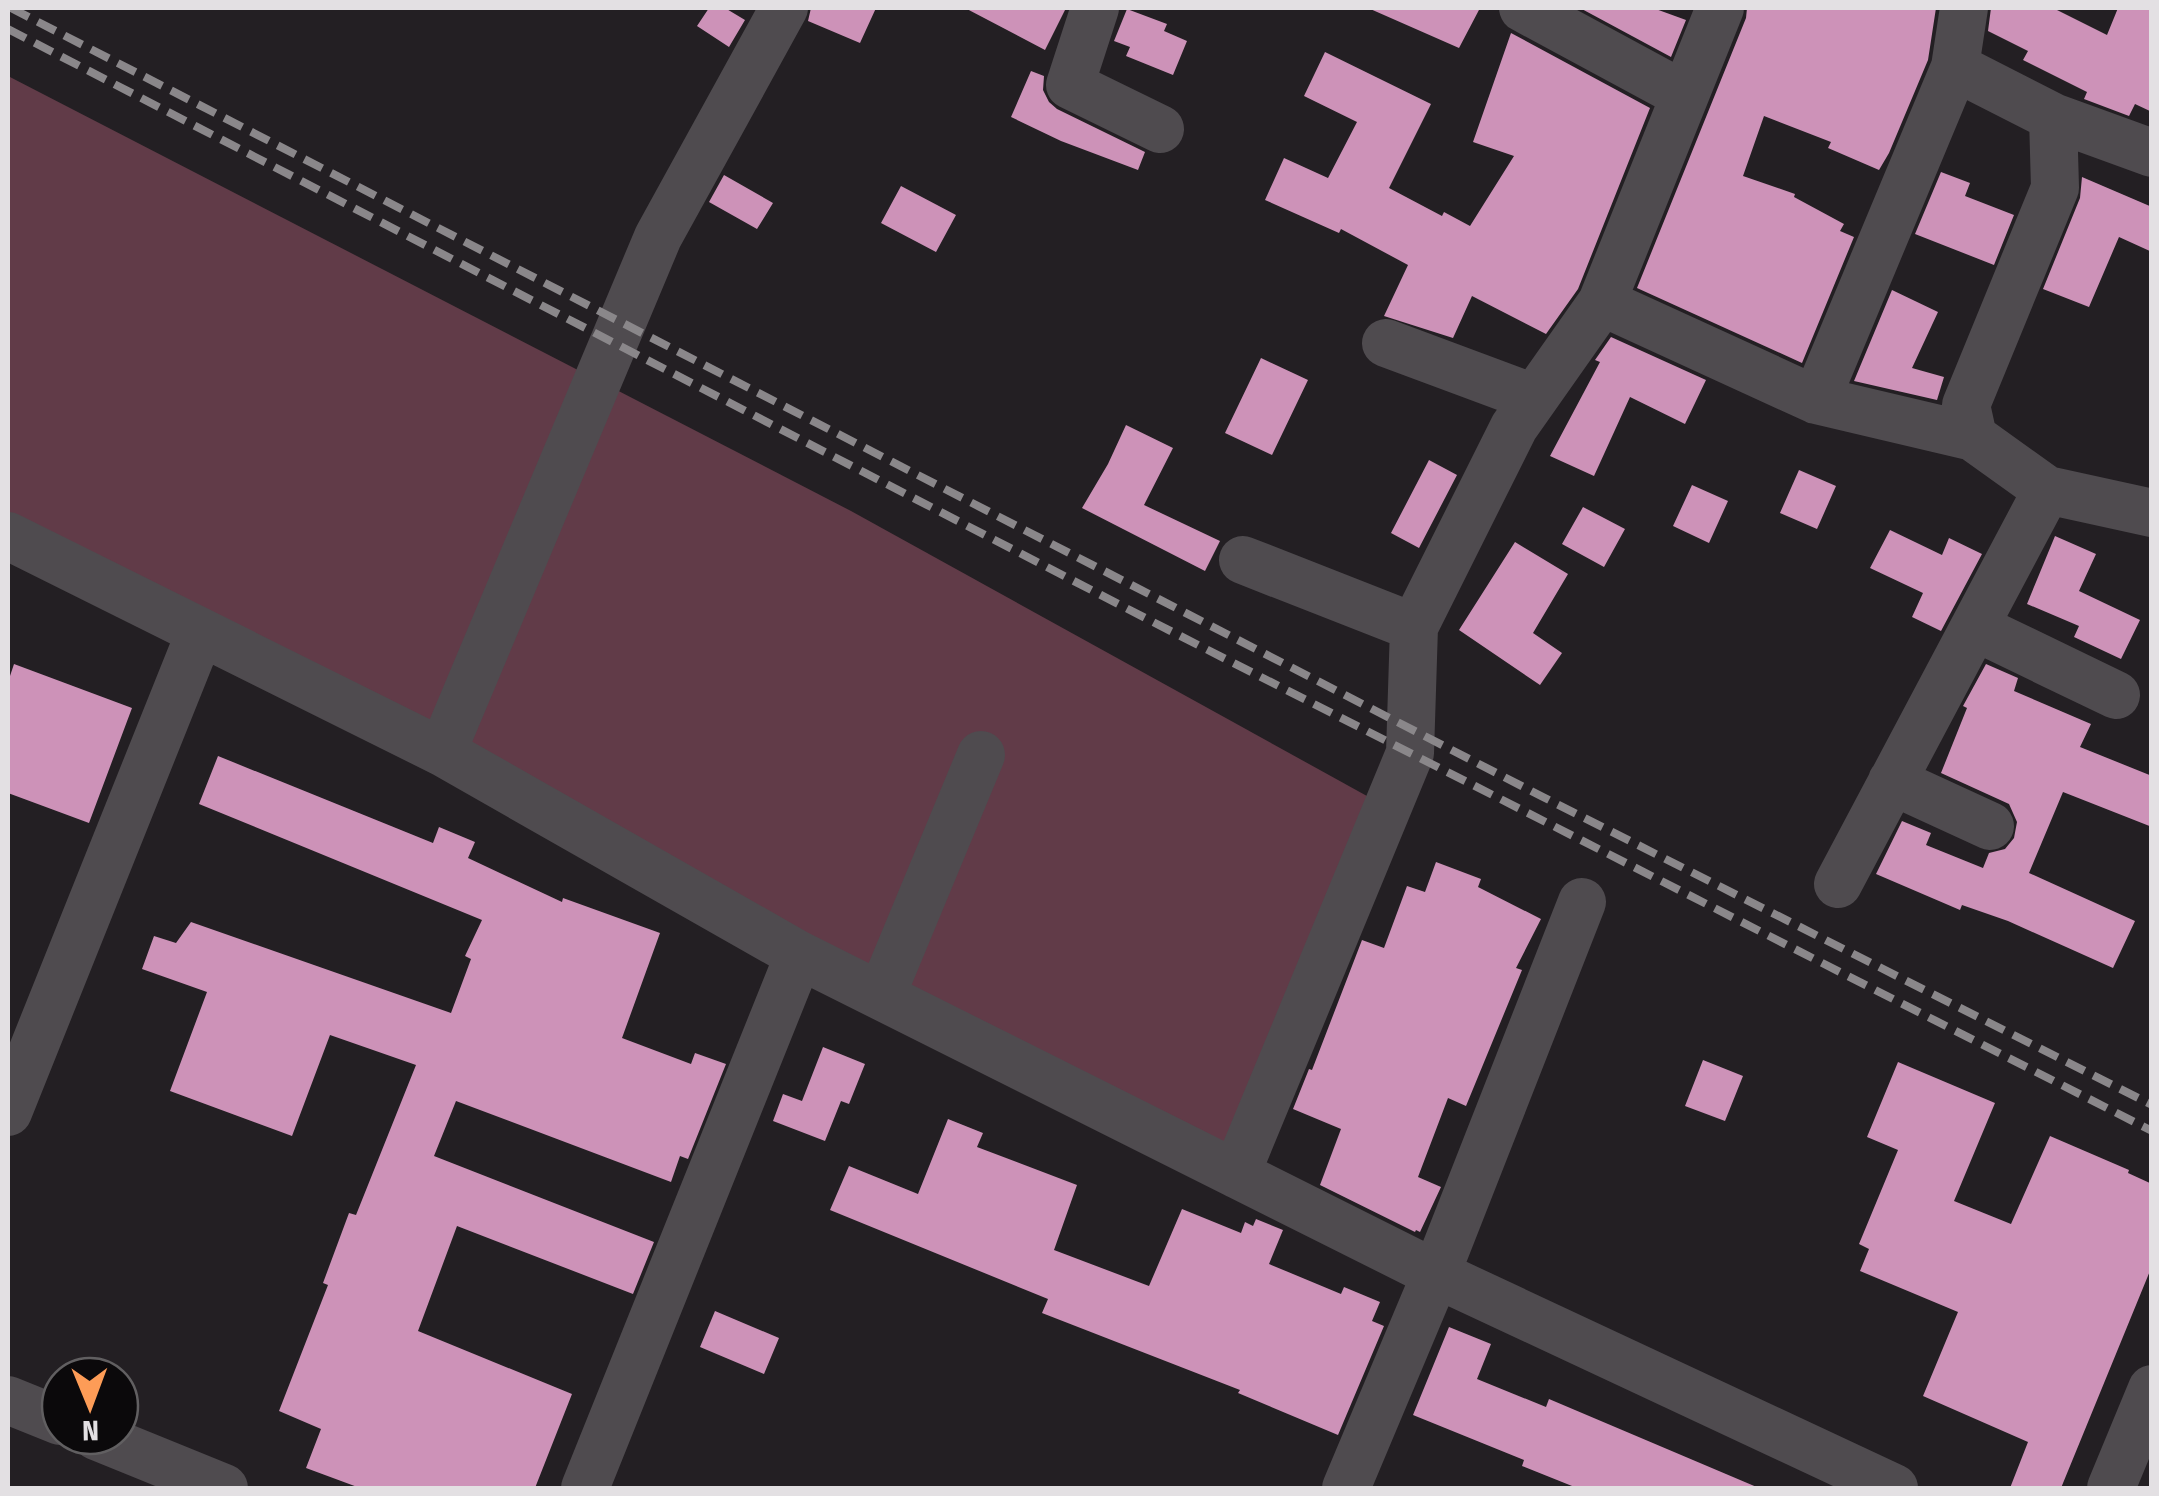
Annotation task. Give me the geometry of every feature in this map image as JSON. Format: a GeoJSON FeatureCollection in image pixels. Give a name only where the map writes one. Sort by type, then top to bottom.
{"type":"FeatureCollection","features":[{"type":"Feature","properties":{"kind":"street"},"geometry":{"type":"LineString","coordinates":[[442,752],[658,237],[784,8]]}},
{"type":"Feature","properties":{"kind":"street"},"geometry":{"type":"LineString","coordinates":[[1095,8],[1070,85],[1160,129]]}},
{"type":"Feature","properties":{"kind":"street"},"geometry":{"type":"LineString","coordinates":[[1523,8],[1684,95]]}},
{"type":"Feature","properties":{"kind":"street"},"geometry":{"type":"LineString","coordinates":[[1236,1174],[1410,753],[1414,626],[1514,427],[1602,302],[1720,8]]}},
{"type":"Feature","properties":{"kind":"street"},"geometry":{"type":"LineString","coordinates":[[1816,400],[1955,67],[1964,8]]}},
{"type":"Feature","properties":{"kind":"street"},"geometry":{"type":"LineString","coordinates":[[1955,67],[2054,117],[2152,153]]}},
{"type":"Feature","properties":{"kind":"street"},"geometry":{"type":"LineString","coordinates":[[1973,437],[1966,405],[2055,188],[2054,117]]}},
{"type":"Feature","properties":{"kind":"street"},"geometry":{"type":"LineString","coordinates":[[1602,302],[1816,400],[1973,437],[2048,490],[2152,513]]}},
{"type":"Feature","properties":{"kind":"street"},"geometry":{"type":"LineString","coordinates":[[1386,343],[1534,398]]}},
{"type":"Feature","properties":{"kind":"street"},"geometry":{"type":"LineString","coordinates":[[1838,884],[2048,490]]}},
{"type":"Feature","properties":{"kind":"street"},"geometry":{"type":"LineString","coordinates":[[8,536],[442,752],[799,955],[880,996],[1436,1274],[1894,1488]]}},
{"type":"Feature","properties":{"kind":"street"},"geometry":{"type":"LineString","coordinates":[[1243,560],[1414,626]]}},
{"type":"Feature","properties":{"kind":"street"},"geometry":{"type":"LineString","coordinates":[[1974,627],[2116,695]]}},
{"type":"Feature","properties":{"kind":"street"},"geometry":{"type":"LineString","coordinates":[[8,1112],[200,632]]}},
{"type":"Feature","properties":{"kind":"street"},"geometry":{"type":"LineString","coordinates":[[880,996],[981,755]]}},
{"type":"Feature","properties":{"kind":"street"},"geometry":{"type":"LineString","coordinates":[[1892,781],[1990,826]]}},
{"type":"Feature","properties":{"kind":"street"},"geometry":{"type":"LineString","coordinates":[[1346,1488],[1436,1274],[1582,902]]}},
{"type":"Feature","properties":{"kind":"street"},"geometry":{"type":"LineString","coordinates":[[586,1488],[799,955]]}},
{"type":"Feature","properties":{"kind":"street"},"geometry":{"type":"LineString","coordinates":[[2111,1488],[2152,1389]]}},
{"type":"Feature","properties":{"kind":"street"},"geometry":{"type":"LineString","coordinates":[[8,1400],[40,1414]]}},
{"type":"Feature","properties":{"kind":"street"},"geometry":{"type":"LineString","coordinates":[[140,1454],[224,1488]]}},
{"type":"Feature","properties":{"kind":"shaded area"},"geometry":{"type":"Polygon","coordinates":[[[8,76],[851,511],[1376,801],[1224,1147],[8,535],[8,76]]]}},
{"type":"Feature","properties":{"kind":"building"},"geometry":{"type":"Polygon","coordinates":[[[709,8],[725,8],[745,20],[729,47],[697,26],[709,8]]]}},
{"type":"Feature","properties":{"kind":"building"},"geometry":{"type":"Polygon","coordinates":[[[811,8],[876,8],[860,43],[808,21],[811,8]]]}},
{"type":"Feature","properties":{"kind":"building"},"geometry":{"type":"Polygon","coordinates":[[[965,8],[1066,8],[1045,50],[965,8]]]}},
{"type":"Feature","properties":{"kind":"building"},"geometry":{"type":"Polygon","coordinates":[[[1368,8],[1480,8],[1459,48],[1368,8]]]}},
{"type":"Feature","properties":{"kind":"building"},"geometry":{"type":"Polygon","coordinates":[[[1580,8],[1653,8],[1686,20],[1671,57],[1580,8]]]}},
{"type":"Feature","properties":{"kind":"building"},"geometry":{"type":"Polygon","coordinates":[[[1747,8],[1936,8],[1928,60],[1879,170],[1828,148],[1831,142],[1764,116],[1743,176],[1795,194],[1794,197],[1844,224],[1840,231],[1854,237],[1802,363],[1637,288],[1747,8]]]}},
{"type":"Feature","properties":{"kind":"building"},"geometry":{"type":"Polygon","coordinates":[[[1991,8],[2053,8],[2107,35],[2118,8],[2152,8],[2152,112],[2135,104],[2129,116],[2084,99],[2087,92],[2023,60],[2028,51],[1988,31],[1991,8]]]}},
{"type":"Feature","properties":{"kind":"building"},"geometry":{"type":"Polygon","coordinates":[[[1127,9],[1167,24],[1164,31],[1187,41],[1173,75],[1126,56],[1130,47],[1114,41],[1127,9]]]}},
{"type":"Feature","properties":{"kind":"building"},"geometry":{"type":"Polygon","coordinates":[[[1511,33],[1650,108],[1578,289],[1546,334],[1472,296],[1453,338],[1384,316],[1408,265],[1341,229],[1339,233],[1265,200],[1284,158],[1328,178],[1357,122],[1304,96],[1325,52],[1431,104],[1389,188],[1470,226],[1514,156],[1473,142],[1511,33]]]}},
{"type":"Feature","properties":{"kind":"building"},"geometry":{"type":"Polygon","coordinates":[[[1031,71],[1044,76],[1043,90],[1057,109],[1145,152],[1138,170],[1011,117],[1031,71]]]}},
{"type":"Feature","properties":{"kind":"building"},"geometry":{"type":"Polygon","coordinates":[[[1941,172],[1970,183],[1965,196],[2014,215],[1994,265],[1915,234],[1941,172]]]}},
{"type":"Feature","properties":{"kind":"building"},"geometry":{"type":"Polygon","coordinates":[[[724,175],[773,203],[757,229],[709,202],[724,175]]]}},
{"type":"Feature","properties":{"kind":"building"},"geometry":{"type":"Polygon","coordinates":[[[2082,177],[2152,207],[2152,252],[2119,237],[2089,307],[2043,289],[2080,198],[2082,177]]]}},
{"type":"Feature","properties":{"kind":"building"},"geometry":{"type":"Polygon","coordinates":[[[901,186],[956,215],[936,252],[881,223],[901,186]]]}},
{"type":"Feature","properties":{"kind":"building"},"geometry":{"type":"Polygon","coordinates":[[[1892,290],[1938,312],[1912,368],[1944,377],[1937,400],[1854,381],[1892,290]]]}},
{"type":"Feature","properties":{"kind":"building"},"geometry":{"type":"Polygon","coordinates":[[[1611,337],[1706,380],[1685,424],[1630,397],[1594,476],[1550,456],[1600,362],[1595,360],[1611,337]]]}},
{"type":"Feature","properties":{"kind":"building"},"geometry":{"type":"Polygon","coordinates":[[[1261,358],[1308,380],[1272,455],[1225,433],[1261,358]]]}},
{"type":"Feature","properties":{"kind":"building"},"geometry":{"type":"Polygon","coordinates":[[[1126,425],[1173,448],[1144,505],[1220,541],[1205,571],[1082,508],[1126,425]]]}},
{"type":"Feature","properties":{"kind":"building"},"geometry":{"type":"Polygon","coordinates":[[[1429,460],[1457,475],[1419,548],[1391,533],[1429,460]]]}},
{"type":"Feature","properties":{"kind":"building"},"geometry":{"type":"Polygon","coordinates":[[[1799,470],[1836,486],[1817,529],[1780,513],[1799,470]]]}},
{"type":"Feature","properties":{"kind":"building"},"geometry":{"type":"Polygon","coordinates":[[[1692,485],[1728,501],[1709,543],[1673,526],[1692,485]]]}},
{"type":"Feature","properties":{"kind":"building"},"geometry":{"type":"Polygon","coordinates":[[[1583,507],[1625,529],[1604,567],[1562,544],[1583,507]]]}},
{"type":"Feature","properties":{"kind":"building"},"geometry":{"type":"Polygon","coordinates":[[[1890,530],[1942,555],[1949,538],[1982,554],[1941,631],[1912,617],[1923,593],[1870,568],[1890,530]]]}},
{"type":"Feature","properties":{"kind":"building"},"geometry":{"type":"Polygon","coordinates":[[[2055,536],[2096,554],[2079,591],[2140,620],[2121,659],[2074,637],[2079,626],[2027,604],[2055,536]]]}},
{"type":"Feature","properties":{"kind":"building"},"geometry":{"type":"Polygon","coordinates":[[[1515,542],[1568,574],[1533,633],[1562,653],[1540,685],[1459,630],[1515,542]]]}},
{"type":"Feature","properties":{"kind":"building"},"geometry":{"type":"Polygon","coordinates":[[[14,664],[132,708],[89,823],[8,793],[8,682],[14,664]]]}},
{"type":"Feature","properties":{"kind":"building"},"geometry":{"type":"Polygon","coordinates":[[[1986,664],[2018,678],[2014,691],[2091,724],[2080,747],[2152,776],[2152,827],[2063,792],[2029,873],[2135,921],[2113,968],[2008,921],[1962,905],[1960,910],[1876,874],[1902,821],[1931,833],[1926,845],[1983,868],[1989,853],[2005,849],[2014,838],[2017,822],[2009,804],[1941,773],[1967,708],[1963,706],[1986,664]]]}},
{"type":"Feature","properties":{"kind":"building"},"geometry":{"type":"Polygon","coordinates":[[[218,756],[433,843],[439,827],[475,842],[468,858],[562,902],[563,898],[660,933],[622,1038],[691,1064],[695,1053],[726,1064],[688,1159],[680,1156],[671,1182],[456,1101],[434,1156],[654,1242],[633,1294],[457,1226],[418,1331],[572,1394],[535,1488],[360,1488],[306,1468],[321,1429],[279,1411],[328,1285],[323,1283],[349,1213],[356,1215],[416,1065],[330,1035],[292,1136],[170,1091],[207,992],[142,969],[154,936],[176,943],[191,922],[451,1013],[471,959],[465,956],[482,920],[199,804],[218,756]]]}},
{"type":"Feature","properties":{"kind":"building"},"geometry":{"type":"Polygon","coordinates":[[[1436,862],[1481,879],[1478,887],[1541,919],[1516,968],[1522,970],[1466,1106],[1448,1098],[1418,1177],[1441,1187],[1420,1232],[1415,1232],[1320,1185],[1341,1129],[1293,1109],[1362,940],[1384,948],[1407,886],[1425,892],[1436,862]]]}},
{"type":"Feature","properties":{"kind":"building"},"geometry":{"type":"Polygon","coordinates":[[[823,1047],[865,1064],[849,1104],[841,1101],[825,1141],[773,1121],[783,1094],[802,1101],[823,1047]]]}},
{"type":"Feature","properties":{"kind":"building"},"geometry":{"type":"Polygon","coordinates":[[[1703,1060],[1743,1076],[1725,1121],[1685,1106],[1703,1060]]]}},
{"type":"Feature","properties":{"kind":"building"},"geometry":{"type":"Polygon","coordinates":[[[1898,1062],[1995,1103],[1954,1201],[2011,1224],[2050,1136],[2152,1184],[2152,1266],[2061,1488],[2010,1488],[2028,1442],[1923,1396],[1958,1312],[1860,1271],[1869,1249],[1859,1244],[1898,1150],[1867,1137],[1898,1062]]]}},
{"type":"Feature","properties":{"kind":"building"},"geometry":{"type":"Polygon","coordinates":[[[948,1119],[983,1133],[977,1147],[1077,1185],[1054,1250],[1149,1286],[1182,1209],[1241,1233],[1245,1222],[1253,1226],[1256,1219],[1283,1230],[1269,1264],[1341,1294],[1344,1287],[1380,1302],[1372,1321],[1384,1326],[1338,1435],[1238,1393],[1240,1390],[1042,1313],[1048,1299],[830,1210],[849,1166],[918,1194],[948,1119]]]}},
{"type":"Feature","properties":{"kind":"building"},"geometry":{"type":"Polygon","coordinates":[[[715,1311],[779,1338],[764,1374],[700,1347],[715,1311]]]}},
{"type":"Feature","properties":{"kind":"building"},"geometry":{"type":"Polygon","coordinates":[[[1449,1327],[1491,1344],[1477,1379],[1546,1407],[1549,1399],[1759,1488],[1577,1488],[1522,1466],[1524,1460],[1413,1415],[1449,1327]]]}},
{"type":"Feature","properties":{"kind":"railway"},"geometry":{"type":"LineString","coordinates":[[11,8],[1543,797],[2152,1105]]}},
{"type":"Feature","properties":{"kind":"railway"},"geometry":{"type":"LineString","coordinates":[[8,29],[1153,622],[2152,1131]]}}]}
